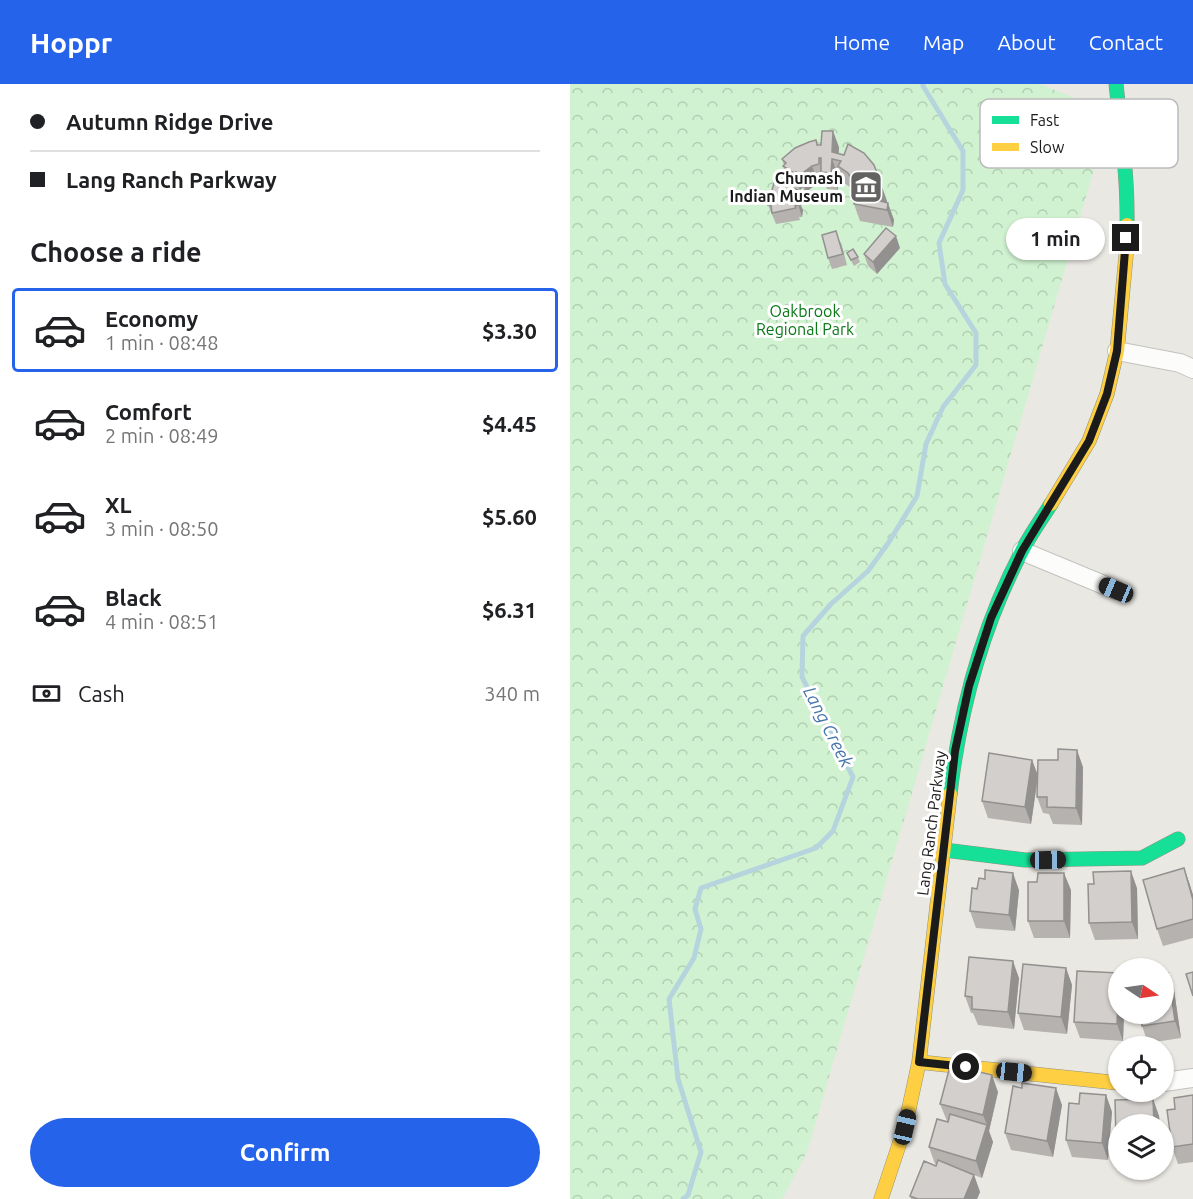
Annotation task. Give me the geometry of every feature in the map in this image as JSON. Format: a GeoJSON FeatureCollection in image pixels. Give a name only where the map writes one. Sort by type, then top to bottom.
{"type":"FeatureCollection","features":[{"type":"Feature","properties":{"kind":"street","name":"Lang Ranch Parkway"},"geometry":{"type":"LineString","coordinates":[[1116,84],[1118,99]]}},
{"type":"Feature","properties":{"kind":"street","name":"Lang Ranch Parkway"},"geometry":{"type":"LineString","coordinates":[[881,1199],[905,1127],[919,1062],[955,751],[969,686],[991,618],[1022,551],[1089,441],[1107,394],[1117,351],[1126,256],[1127,205],[1124,168]]}},
{"type":"Feature","properties":{"kind":"street"},"geometry":{"type":"LineString","coordinates":[[1117,351],[1180,363],[1193,369]]}},
{"type":"Feature","properties":{"kind":"street"},"geometry":{"type":"LineString","coordinates":[[1022,551],[1116,590]]}},
{"type":"Feature","properties":{"kind":"street"},"geometry":{"type":"LineString","coordinates":[[944,850],[1025,860],[1142,858],[1178,839]]}},
{"type":"Feature","properties":{"kind":"street"},"geometry":{"type":"LineString","coordinates":[[919,1062],[1108,1082]]}},
{"type":"Feature","properties":{"kind":"street"},"geometry":{"type":"LineString","coordinates":[[1174,1081],[1193,1078]]}},
{"type":"Feature","properties":{"kind":"green space","name":"Oakbrook Regional Park"},"geometry":{"type":"Polygon","coordinates":[[[570,84],[1040,84],[1077,99],[980,99],[980,168],[1094,168],[807,1152],[782,1199],[570,1199],[570,84]]]}},
{"type":"Feature","properties":{"kind":"building"},"geometry":{"type":"Polygon","coordinates":[[[822,131],[833,131],[832,152],[844,155],[848,144],[864,153],[874,165],[881,184],[880,201],[888,203],[887,210],[854,204],[856,192],[854,183],[848,173],[838,166],[841,161],[832,159],[831,173],[821,172],[821,158],[819,158],[819,164],[800,175],[783,166],[786,163],[782,159],[795,148],[816,140],[817,145],[821,145],[822,131]]]}},
{"type":"Feature","properties":{"kind":"building"},"geometry":{"type":"Polygon","coordinates":[[[775,179],[798,190],[796,208],[772,213],[771,205],[768,205],[775,179]]]}},
{"type":"Feature","properties":{"kind":"building"},"geometry":{"type":"Polygon","coordinates":[[[886,228],[896,236],[873,262],[864,254],[886,228]]]}},
{"type":"Feature","properties":{"kind":"building"},"geometry":{"type":"Polygon","coordinates":[[[836,231],[843,254],[828,258],[822,235],[836,231]]]}},
{"type":"Feature","properties":{"kind":"building"},"geometry":{"type":"Polygon","coordinates":[[[853,249],[858,257],[851,260],[847,253],[853,249]]]}},
{"type":"Feature","properties":{"kind":"building"},"geometry":{"type":"Polygon","coordinates":[[[1058,749],[1077,750],[1076,808],[1047,807],[1047,797],[1037,797],[1038,760],[1058,760],[1058,749]]]}},
{"type":"Feature","properties":{"kind":"building"},"geometry":{"type":"Polygon","coordinates":[[[989,753],[1032,760],[1025,807],[982,801],[989,753]]]}},
{"type":"Feature","properties":{"kind":"building"},"geometry":{"type":"Polygon","coordinates":[[[1184,868],[1193,900],[1193,919],[1157,929],[1143,880],[1184,868]]]}},
{"type":"Feature","properties":{"kind":"building"},"geometry":{"type":"Polygon","coordinates":[[[985,870],[1013,873],[1009,915],[970,911],[972,888],[977,889],[979,878],[985,879],[985,870]]]}},
{"type":"Feature","properties":{"kind":"building"},"geometry":{"type":"Polygon","coordinates":[[[1131,871],[1132,922],[1089,923],[1088,884],[1094,884],[1093,872],[1131,871]]]}},
{"type":"Feature","properties":{"kind":"building"},"geometry":{"type":"Polygon","coordinates":[[[1038,873],[1064,873],[1064,921],[1028,921],[1028,882],[1037,882],[1038,873]]]}},
{"type":"Feature","properties":{"kind":"building"},"geometry":{"type":"Polygon","coordinates":[[[969,957],[1013,961],[1008,1012],[972,1009],[972,997],[965,996],[969,957]]]}},
{"type":"Feature","properties":{"kind":"building"},"geometry":{"type":"Polygon","coordinates":[[[1023,964],[1066,968],[1061,1017],[1018,1013],[1023,964]]]}},
{"type":"Feature","properties":{"kind":"building"},"geometry":{"type":"Polygon","coordinates":[[[1077,971],[1108,972],[1108,1024],[1074,1022],[1077,971]]]}},
{"type":"Feature","properties":{"kind":"building"},"geometry":{"type":"Polygon","coordinates":[[[1193,972],[1193,996],[1186,974],[1193,972]]]}},
{"type":"Feature","properties":{"kind":"building"},"geometry":{"type":"Polygon","coordinates":[[[967,1069],[992,1075],[983,1115],[940,1104],[949,1070],[965,1074],[967,1069]]]}},
{"type":"Feature","properties":{"kind":"building"},"geometry":{"type":"Polygon","coordinates":[[[1022,1083],[1056,1088],[1047,1141],[1005,1133],[1013,1086],[1022,1088],[1022,1083]]]}},
{"type":"Feature","properties":{"kind":"building"},"geometry":{"type":"Polygon","coordinates":[[[1080,1093],[1106,1095],[1102,1143],[1066,1140],[1069,1103],[1079,1104],[1080,1093]]]}},
{"type":"Feature","properties":{"kind":"building"},"geometry":{"type":"Polygon","coordinates":[[[1193,1095],[1193,1144],[1174,1147],[1174,1114],[1168,1114],[1167,1110],[1175,1109],[1174,1098],[1193,1095]]]}},
{"type":"Feature","properties":{"kind":"building"},"geometry":{"type":"Polygon","coordinates":[[[1115,1102],[1153,1102],[1154,1114],[1115,1114],[1115,1102]]]}},
{"type":"Feature","properties":{"kind":"building"},"geometry":{"type":"Polygon","coordinates":[[[950,1114],[987,1125],[976,1161],[929,1147],[937,1119],[948,1122],[950,1114]]]}},
{"type":"Feature","properties":{"kind":"building"},"geometry":{"type":"Polygon","coordinates":[[[938,1160],[974,1175],[964,1199],[918,1199],[910,1196],[924,1161],[936,1166],[938,1160]]]}},
{"type":"Feature","properties":{"kind":"waterway","name":"Lang Creek"},"geometry":{"type":"LineString","coordinates":[[683,1199],[688,1195],[701,1152],[678,1079],[669,999],[694,958],[701,929],[695,909],[701,888],[816,848],[833,831],[853,777],[802,677],[803,636],[831,604],[868,571],[889,542],[917,496],[926,444],[943,407],[976,365],[976,333],[945,284],[939,243],[963,190],[963,151],[923,84]]}},
{"type":"Feature","properties":{"kind":"traffic: fast"},"geometry":{"type":"LineString","coordinates":[[1116,84],[1118,99]]}},
{"type":"Feature","properties":{"kind":"traffic: fast"},"geometry":{"type":"LineString","coordinates":[[1125,168],[1127,225]]}},
{"type":"Feature","properties":{"kind":"traffic: fast"},"geometry":{"type":"LineString","coordinates":[[950,794],[960,731],[984,639],[1022,551],[1051,504]]}},
{"type":"Feature","properties":{"kind":"traffic: fast"},"geometry":{"type":"LineString","coordinates":[[944,850],[1025,860],[1142,858],[1178,839]]}},
{"type":"Feature","properties":{"kind":"traffic: slow"},"geometry":{"type":"LineString","coordinates":[[1051,504],[1089,441],[1107,394],[1117,351],[1127,225]]}},
{"type":"Feature","properties":{"kind":"traffic: slow"},"geometry":{"type":"LineString","coordinates":[[881,1199],[905,1127],[919,1062],[950,794]]}},
{"type":"Feature","properties":{"kind":"traffic: slow"},"geometry":{"type":"LineString","coordinates":[[919,1062],[1108,1082]]}},
{"type":"Feature","properties":{"kind":"place","name":"Chumash Indian Museum"},"geometry":{"type":"Point","coordinates":[866,187]}},
{"type":"Feature","properties":{"kind":"route"},"geometry":{"type":"LineString","coordinates":[[966,1067],[919,1062],[955,751],[969,686],[991,618],[1022,551],[1089,441],[1107,394],[1117,351],[1126,238]]}}]}
